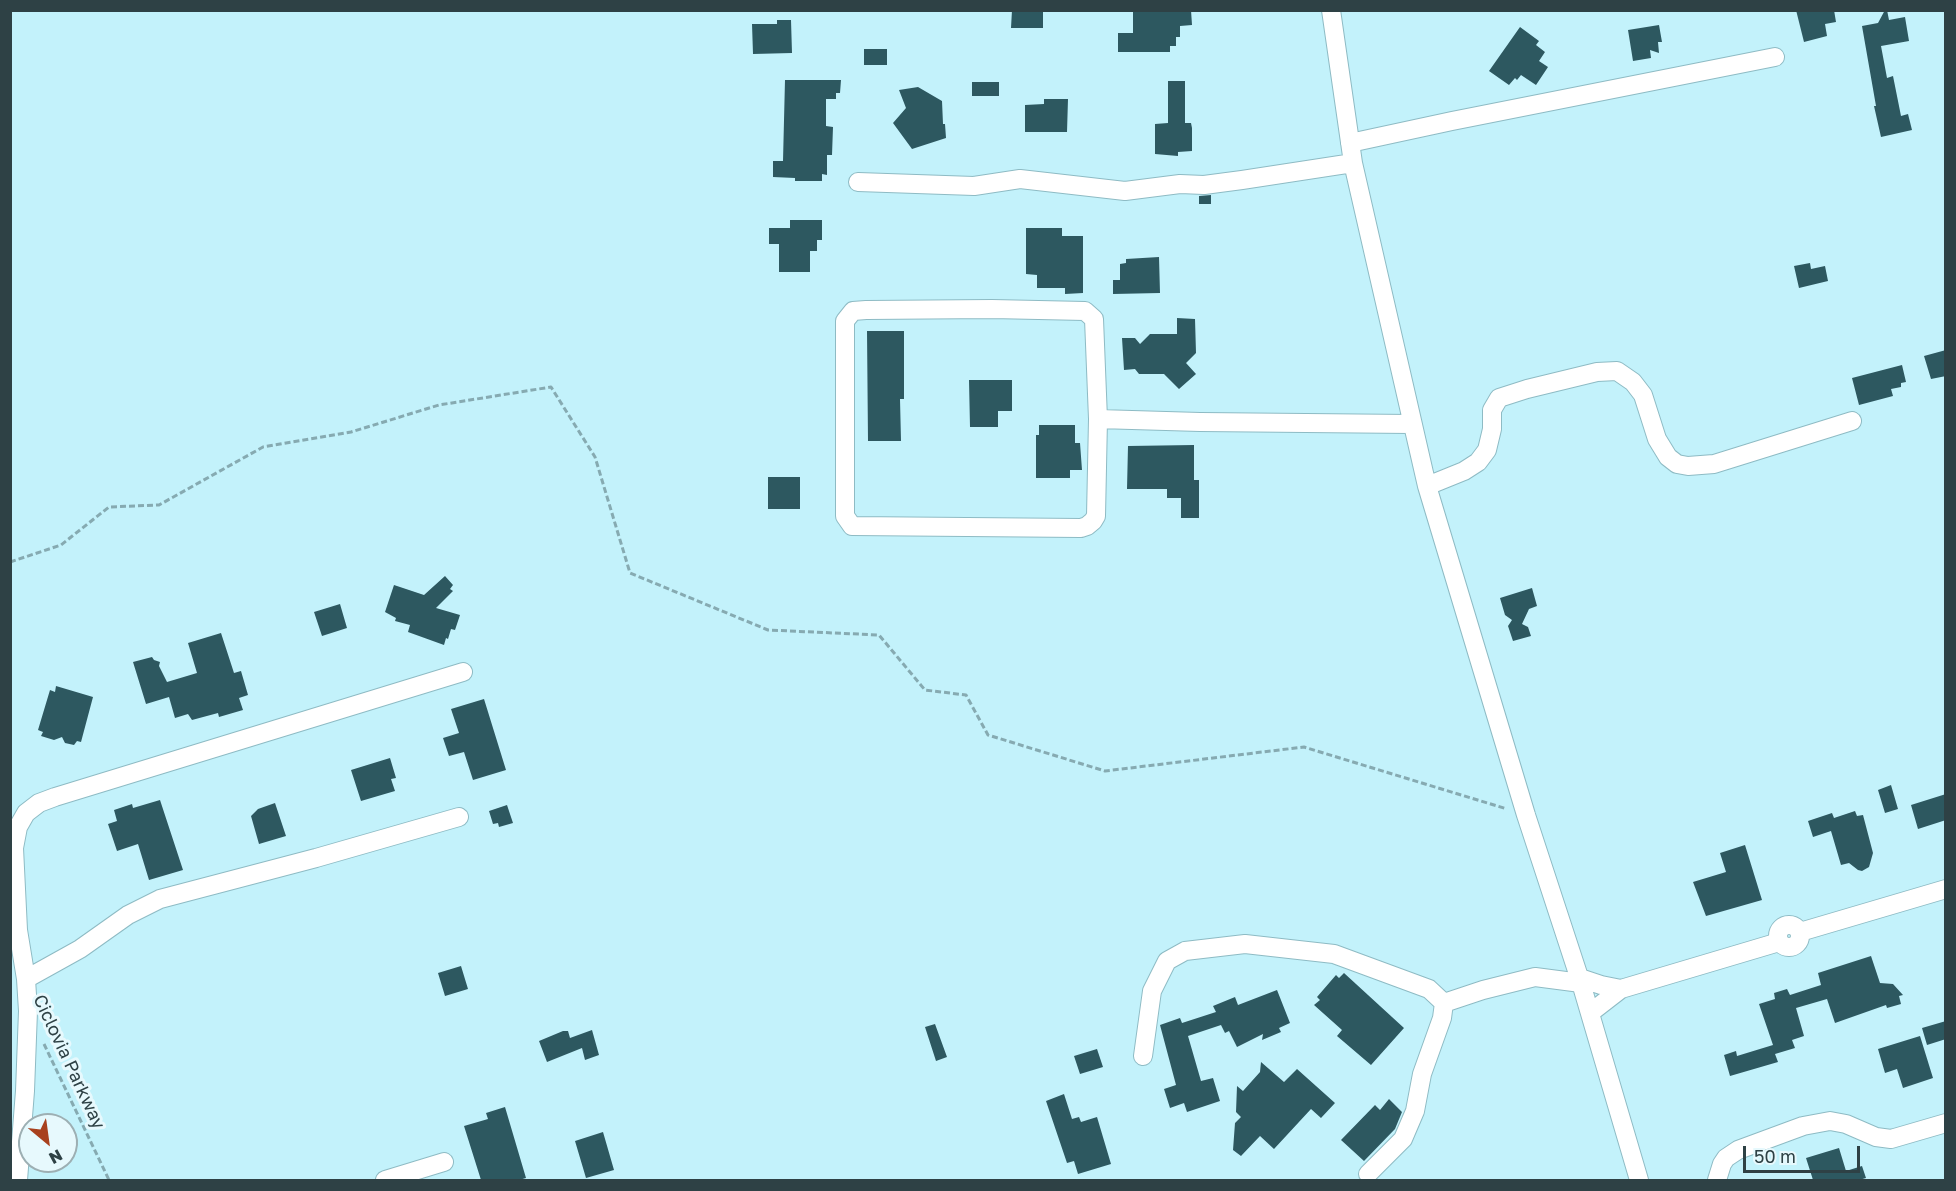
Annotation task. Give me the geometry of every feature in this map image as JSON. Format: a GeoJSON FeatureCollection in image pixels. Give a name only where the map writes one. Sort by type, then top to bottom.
{"type":"FeatureCollection","features":[{"type":"Feature","properties":{"kind":"street"},"geometry":{"type":"LineString","coordinates":[[1331,10],[1353,163],[1427,486],[1526,815],[1580,980],[1639,1180]]}},
{"type":"Feature","properties":{"kind":"street"},"geometry":{"type":"LineString","coordinates":[[1350,143],[1775,57]]}},
{"type":"Feature","properties":{"kind":"street"},"geometry":{"type":"LineString","coordinates":[[858,182],[974,186],[1020,179],[1125,191],[1180,184],[1204,185],[1353,163]]}},
{"type":"Feature","properties":{"kind":"street"},"geometry":{"type":"LineString","coordinates":[[866,310],[1084,311],[1094,319],[1098,419],[1096,516],[1087,526],[1081,528],[852,526],[845,516],[845,321],[853,311],[866,310]]}},
{"type":"Feature","properties":{"kind":"street"},"geometry":{"type":"LineString","coordinates":[[1427,486],[1464,471],[1478,462],[1487,450],[1492,429],[1492,410],[1499,398],[1597,372],[1617,371],[1633,382],[1643,395],[1658,439],[1668,457],[1677,464],[1688,466],[1713,464],[1852,421]]}},
{"type":"Feature","properties":{"kind":"street"},"geometry":{"type":"LineString","coordinates":[[1098,419],[1411,424]]}},
{"type":"Feature","properties":{"kind":"street"},"geometry":{"type":"LineString","coordinates":[[18,1180],[16,1136],[27,1060],[28,1011],[26,979],[18,930],[14,848],[22,818],[32,807],[54,797],[463,672]]}},
{"type":"Feature","properties":{"kind":"street"},"geometry":{"type":"LineString","coordinates":[[26,979],[80,949],[128,915],[160,899],[459,817]]}},
{"type":"Feature","properties":{"kind":"street"},"geometry":{"type":"LineString","coordinates":[[1590,1013],[1621,989],[1779,942],[1786,947],[1791,947],[1798,942],[1800,932],[1946,889]]}},
{"type":"Feature","properties":{"kind":"street"},"geometry":{"type":"LineString","coordinates":[[1143,1056],[1152,991],[1167,961],[1185,951],[1245,944],[1334,954],[1429,989],[1444,1003]]}},
{"type":"Feature","properties":{"kind":"street"},"geometry":{"type":"LineString","coordinates":[[1444,1003],[1535,977],[1580,980],[1621,989]]}},
{"type":"Feature","properties":{"kind":"street"},"geometry":{"type":"LineString","coordinates":[[1368,1174],[1403,1139],[1415,1111],[1422,1074],[1442,1017],[1444,1003]]}},
{"type":"Feature","properties":{"kind":"street"},"geometry":{"type":"LineString","coordinates":[[1717,1180],[1726,1158],[1738,1150],[1803,1126],[1830,1121],[1846,1124],[1876,1137],[1891,1139],[1946,1123]]}},
{"type":"Feature","properties":{"kind":"street"},"geometry":{"type":"LineString","coordinates":[[385,1180],[444,1162]]}},
{"type":"Feature","properties":{"kind":"path"},"geometry":{"type":"LineString","coordinates":[[10,562],[61,545],[109,507],[159,505],[263,447],[351,432],[439,405],[551,387],[595,457],[630,573],[768,630],[879,635],[925,690],[966,695],[988,735],[1105,771],[1304,747],[1526,815]]}},
{"type":"Feature","properties":{"kind":"path","name":"Ciclovia Parkway"},"geometry":{"type":"LineString","coordinates":[[42,1041],[109,1180]]}},
{"type":"Feature","properties":{"kind":"building"},"geometry":{"type":"Polygon","coordinates":[[[1012,10],[1043,10],[1043,28],[1011,28],[1012,10]]]}},
{"type":"Feature","properties":{"kind":"building"},"geometry":{"type":"Polygon","coordinates":[[[1133,10],[1191,10],[1192,25],[1180,26],[1180,37],[1176,37],[1176,46],[1170,46],[1170,52],[1118,52],[1118,33],[1133,33],[1133,10]]]}},
{"type":"Feature","properties":{"kind":"building"},"geometry":{"type":"Polygon","coordinates":[[[1796,10],[1834,10],[1836,22],[1825,24],[1827,36],[1804,42],[1796,10]]]}},
{"type":"Feature","properties":{"kind":"building"},"geometry":{"type":"Polygon","coordinates":[[[1887,10],[1889,20],[1905,17],[1909,41],[1881,46],[1887,78],[1893,76],[1901,116],[1908,114],[1912,130],[1881,137],[1862,26],[1878,23],[1887,10]]]}},
{"type":"Feature","properties":{"kind":"building"},"geometry":{"type":"Polygon","coordinates":[[[777,20],[791,20],[792,53],[753,54],[752,24],[777,24],[777,20]]]}},
{"type":"Feature","properties":{"kind":"building"},"geometry":{"type":"Polygon","coordinates":[[[1659,25],[1662,42],[1658,42],[1659,53],[1650,50],[1651,58],[1633,61],[1628,30],[1659,25]]]}},
{"type":"Feature","properties":{"kind":"building"},"geometry":{"type":"Polygon","coordinates":[[[1520,27],[1539,41],[1536,45],[1545,52],[1539,61],[1548,67],[1536,85],[1521,75],[1509,85],[1489,71],[1520,27]]]}},
{"type":"Feature","properties":{"kind":"building"},"geometry":{"type":"Polygon","coordinates":[[[864,49],[887,49],[887,65],[864,65],[864,49]]]}},
{"type":"Feature","properties":{"kind":"building"},"geometry":{"type":"Polygon","coordinates":[[[785,80],[841,80],[840,93],[836,93],[836,99],[826,99],[826,126],[833,127],[832,155],[827,155],[827,175],[822,174],[822,181],[795,181],[795,178],[773,177],[773,161],[783,161],[785,80]]]}},
{"type":"Feature","properties":{"kind":"building"},"geometry":{"type":"Polygon","coordinates":[[[1168,81],[1185,81],[1185,123],[1191,123],[1192,128],[1192,151],[1178,152],[1178,156],[1155,154],[1155,124],[1168,123],[1168,81]]]}},
{"type":"Feature","properties":{"kind":"building"},"geometry":{"type":"Polygon","coordinates":[[[972,82],[999,82],[999,96],[972,96],[972,82]]]}},
{"type":"Feature","properties":{"kind":"building"},"geometry":{"type":"Polygon","coordinates":[[[918,87],[942,101],[946,138],[912,149],[893,123],[906,108],[899,90],[918,87]]]}},
{"type":"Feature","properties":{"kind":"building"},"geometry":{"type":"Polygon","coordinates":[[[1044,99],[1068,99],[1067,132],[1025,132],[1025,105],[1044,104],[1044,99]]]}},
{"type":"Feature","properties":{"kind":"building"},"geometry":{"type":"Polygon","coordinates":[[[1211,195],[1211,204],[1199,204],[1199,196],[1211,195]]]}},
{"type":"Feature","properties":{"kind":"building"},"geometry":{"type":"Polygon","coordinates":[[[790,220],[822,220],[822,240],[817,240],[817,251],[810,251],[810,272],[779,272],[779,244],[769,244],[769,228],[790,228],[790,220]]]}},
{"type":"Feature","properties":{"kind":"building"},"geometry":{"type":"Polygon","coordinates":[[[1026,228],[1062,228],[1062,236],[1083,236],[1083,293],[1065,294],[1065,288],[1037,288],[1037,275],[1026,274],[1026,228]]]}},
{"type":"Feature","properties":{"kind":"building"},"geometry":{"type":"Polygon","coordinates":[[[1159,257],[1160,293],[1113,294],[1113,280],[1120,280],[1120,264],[1126,263],[1126,259],[1159,257]]]}},
{"type":"Feature","properties":{"kind":"building"},"geometry":{"type":"Polygon","coordinates":[[[1810,263],[1811,269],[1825,266],[1828,281],[1799,288],[1794,266],[1810,263]]]}},
{"type":"Feature","properties":{"kind":"building"},"geometry":{"type":"Polygon","coordinates":[[[1177,318],[1195,319],[1196,353],[1186,363],[1196,374],[1179,389],[1164,374],[1139,374],[1135,369],[1124,370],[1122,338],[1135,338],[1140,344],[1150,334],[1177,334],[1177,318]]]}},
{"type":"Feature","properties":{"kind":"building"},"geometry":{"type":"Polygon","coordinates":[[[867,331],[904,331],[904,399],[900,399],[901,441],[868,441],[867,331]]]}},
{"type":"Feature","properties":{"kind":"building"},"geometry":{"type":"Polygon","coordinates":[[[1946,350],[1946,376],[1931,379],[1924,356],[1946,350]]]}},
{"type":"Feature","properties":{"kind":"building"},"geometry":{"type":"Polygon","coordinates":[[[1902,365],[1906,382],[1901,383],[1901,387],[1891,389],[1893,396],[1859,405],[1852,378],[1902,365]]]}},
{"type":"Feature","properties":{"kind":"building"},"geometry":{"type":"Polygon","coordinates":[[[969,380],[1012,380],[1012,411],[998,411],[998,427],[970,427],[969,380]]]}},
{"type":"Feature","properties":{"kind":"building"},"geometry":{"type":"Polygon","coordinates":[[[1039,425],[1075,425],[1075,443],[1080,443],[1082,470],[1070,470],[1070,478],[1036,478],[1036,435],[1039,435],[1039,425]]]}},
{"type":"Feature","properties":{"kind":"building"},"geometry":{"type":"Polygon","coordinates":[[[1194,445],[1194,480],[1199,480],[1199,518],[1181,518],[1181,498],[1167,498],[1167,489],[1127,489],[1128,446],[1194,445]]]}},
{"type":"Feature","properties":{"kind":"building"},"geometry":{"type":"Polygon","coordinates":[[[768,477],[800,477],[800,509],[768,509],[768,477]]]}},
{"type":"Feature","properties":{"kind":"building"},"geometry":{"type":"Polygon","coordinates":[[[445,576],[453,585],[450,589],[453,591],[436,608],[460,615],[455,630],[451,629],[444,645],[408,632],[410,625],[395,621],[396,618],[385,612],[394,585],[424,595],[445,576]]]}},
{"type":"Feature","properties":{"kind":"building"},"geometry":{"type":"Polygon","coordinates":[[[1532,588],[1537,606],[1529,609],[1522,624],[1528,627],[1531,636],[1513,641],[1508,626],[1512,620],[1505,615],[1500,598],[1532,588]]]}},
{"type":"Feature","properties":{"kind":"building"},"geometry":{"type":"Polygon","coordinates":[[[340,604],[347,628],[322,636],[314,612],[340,604]]]}},
{"type":"Feature","properties":{"kind":"building"},"geometry":{"type":"Polygon","coordinates":[[[221,633],[234,673],[241,671],[248,695],[239,698],[243,710],[219,717],[218,713],[192,720],[188,714],[175,718],[169,697],[146,704],[133,662],[152,657],[160,662],[159,666],[167,682],[197,673],[188,643],[221,633]]]}},
{"type":"Feature","properties":{"kind":"building"},"geometry":{"type":"Polygon","coordinates":[[[56,686],[93,697],[81,742],[77,741],[74,745],[65,743],[62,737],[54,740],[41,736],[43,732],[38,730],[50,690],[55,692],[56,686]]]}},
{"type":"Feature","properties":{"kind":"building"},"geometry":{"type":"Polygon","coordinates":[[[484,699],[506,770],[473,780],[464,752],[449,756],[443,738],[459,733],[451,709],[484,699]]]}},
{"type":"Feature","properties":{"kind":"building"},"geometry":{"type":"Polygon","coordinates":[[[390,758],[396,778],[391,779],[395,791],[361,801],[351,770],[390,758]]]}},
{"type":"Feature","properties":{"kind":"building"},"geometry":{"type":"Polygon","coordinates":[[[1891,785],[1898,809],[1885,813],[1878,790],[1891,785]]]}},
{"type":"Feature","properties":{"kind":"building"},"geometry":{"type":"Polygon","coordinates":[[[1946,794],[1946,820],[1918,829],[1911,805],[1946,794]]]}},
{"type":"Feature","properties":{"kind":"building"},"geometry":{"type":"Polygon","coordinates":[[[160,800],[183,870],[149,880],[138,844],[117,851],[108,824],[117,821],[114,810],[132,804],[133,808],[160,800]]]}},
{"type":"Feature","properties":{"kind":"building"},"geometry":{"type":"Polygon","coordinates":[[[275,803],[286,836],[259,844],[251,816],[258,809],[275,803]]]}},
{"type":"Feature","properties":{"kind":"building"},"geometry":{"type":"Polygon","coordinates":[[[507,805],[513,823],[499,827],[498,823],[493,824],[489,811],[507,805]]]}},
{"type":"Feature","properties":{"kind":"building"},"geometry":{"type":"Polygon","coordinates":[[[1855,811],[1857,816],[1863,815],[1873,853],[1869,867],[1862,871],[1849,863],[1841,865],[1831,831],[1813,837],[1808,821],[1832,813],[1834,818],[1855,811]]]}},
{"type":"Feature","properties":{"kind":"building"},"geometry":{"type":"Polygon","coordinates":[[[1745,845],[1762,900],[1706,916],[1693,882],[1726,872],[1720,853],[1745,845]]]}},
{"type":"Feature","properties":{"kind":"building"},"geometry":{"type":"Polygon","coordinates":[[[1871,956],[1880,983],[1893,984],[1903,995],[1899,996],[1901,1004],[1887,1008],[1886,1005],[1835,1023],[1827,999],[1796,1008],[1804,1036],[1792,1040],[1795,1048],[1775,1054],[1778,1062],[1730,1076],[1724,1055],[1736,1051],[1737,1056],[1773,1045],[1759,1004],[1775,999],[1774,993],[1787,989],[1790,995],[1821,985],[1818,973],[1871,956]]]}},
{"type":"Feature","properties":{"kind":"building"},"geometry":{"type":"Polygon","coordinates":[[[461,966],[468,989],[445,996],[438,973],[461,966]]]}},
{"type":"Feature","properties":{"kind":"building"},"geometry":{"type":"Polygon","coordinates":[[[1344,973],[1404,1028],[1371,1065],[1337,1036],[1342,1030],[1314,1005],[1320,1000],[1317,997],[1336,975],[1339,978],[1344,973]]]}},
{"type":"Feature","properties":{"kind":"building"},"geometry":{"type":"Polygon","coordinates":[[[1277,990],[1290,1023],[1279,1028],[1281,1032],[1262,1040],[1263,1034],[1237,1047],[1229,1031],[1225,1033],[1221,1025],[1188,1036],[1201,1081],[1213,1078],[1220,1101],[1187,1112],[1184,1103],[1170,1108],[1164,1089],[1176,1085],[1160,1025],[1180,1018],[1182,1023],[1216,1012],[1213,1006],[1235,997],[1238,1005],[1277,990]]]}},
{"type":"Feature","properties":{"kind":"building"},"geometry":{"type":"Polygon","coordinates":[[[1946,1021],[1946,1039],[1927,1045],[1922,1028],[1946,1021]]]}},
{"type":"Feature","properties":{"kind":"building"},"geometry":{"type":"Polygon","coordinates":[[[935,1024],[947,1057],[936,1061],[925,1027],[935,1024]]]}},
{"type":"Feature","properties":{"kind":"building"},"geometry":{"type":"Polygon","coordinates":[[[592,1030],[599,1055],[585,1060],[582,1048],[547,1062],[539,1041],[563,1031],[568,1031],[570,1038],[592,1030]]]}},
{"type":"Feature","properties":{"kind":"building"},"geometry":{"type":"Polygon","coordinates":[[[1920,1036],[1933,1078],[1903,1088],[1897,1069],[1885,1073],[1878,1049],[1920,1036]]]}},
{"type":"Feature","properties":{"kind":"building"},"geometry":{"type":"Polygon","coordinates":[[[1097,1049],[1103,1067],[1080,1074],[1074,1056],[1097,1049]]]}},
{"type":"Feature","properties":{"kind":"building"},"geometry":{"type":"Polygon","coordinates":[[[1261,1062],[1284,1082],[1297,1069],[1335,1103],[1321,1118],[1311,1109],[1274,1149],[1260,1136],[1241,1156],[1233,1150],[1235,1123],[1241,1117],[1236,1112],[1237,1086],[1243,1091],[1260,1072],[1261,1062]]]}},
{"type":"Feature","properties":{"kind":"building"},"geometry":{"type":"Polygon","coordinates":[[[1064,1094],[1072,1119],[1079,1117],[1081,1122],[1097,1117],[1111,1164],[1078,1174],[1074,1161],[1067,1163],[1046,1101],[1064,1094]]]}},
{"type":"Feature","properties":{"kind":"building"},"geometry":{"type":"Polygon","coordinates":[[[1389,1099],[1402,1112],[1395,1129],[1364,1161],[1341,1140],[1375,1105],[1380,1110],[1389,1099]]]}},
{"type":"Feature","properties":{"kind":"building"},"geometry":{"type":"Polygon","coordinates":[[[505,1107],[526,1178],[481,1180],[464,1126],[488,1119],[486,1113],[505,1107]]]}},
{"type":"Feature","properties":{"kind":"building"},"geometry":{"type":"Polygon","coordinates":[[[603,1132],[614,1170],[586,1178],[575,1141],[603,1132]]]}},
{"type":"Feature","properties":{"kind":"building"},"geometry":{"type":"Polygon","coordinates":[[[1839,1148],[1846,1171],[1862,1166],[1866,1178],[1813,1180],[1806,1158],[1839,1148]]]}}]}
